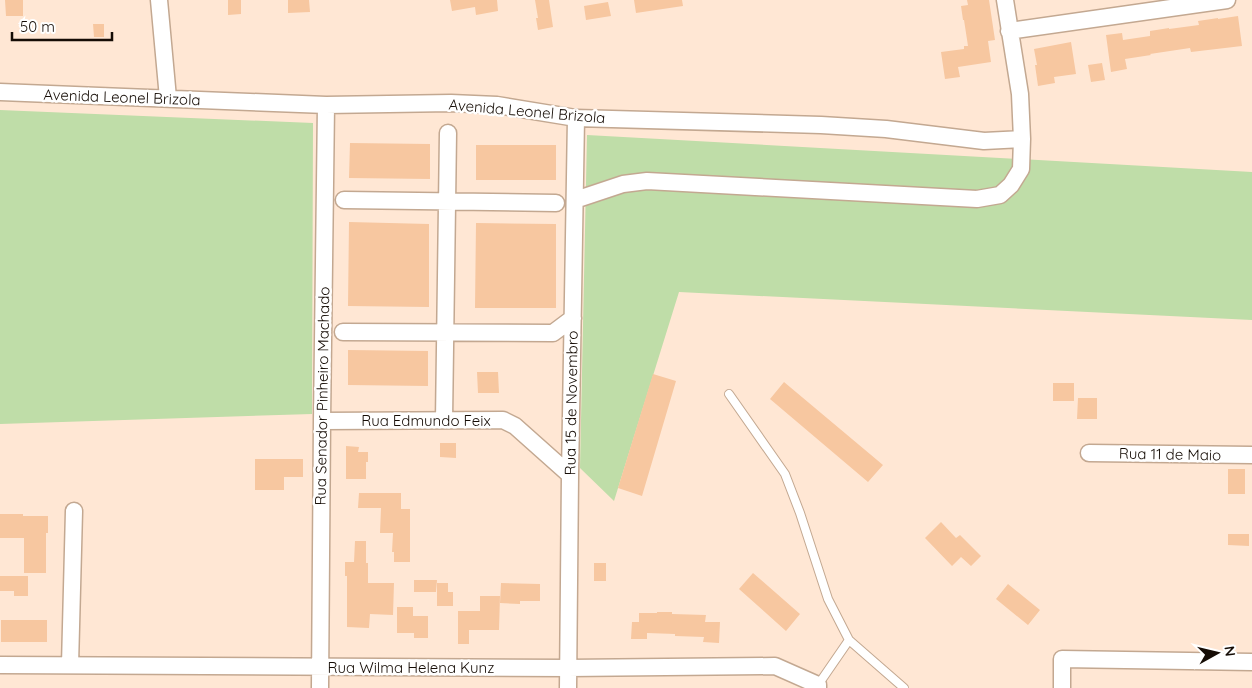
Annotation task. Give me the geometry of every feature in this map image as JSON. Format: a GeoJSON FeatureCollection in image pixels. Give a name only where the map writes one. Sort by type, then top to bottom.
{"type":"FeatureCollection","features":[{"type":"Feature","properties":{"kind":"street"},"geometry":{"type":"LineString","coordinates":[[159,0],[168,98]]}},
{"type":"Feature","properties":{"kind":"street"},"geometry":{"type":"LineString","coordinates":[[575,200],[623,184],[647,182],[977,198],[1000,195],[1021,169],[1022,139],[1020,94],[1005,0]]}},
{"type":"Feature","properties":{"kind":"street"},"geometry":{"type":"LineString","coordinates":[[1009,31],[1227,0]]}},
{"type":"Feature","properties":{"kind":"street","name":"Avenida Leonel Brizola"},"geometry":{"type":"LineString","coordinates":[[0,92],[326,105],[451,103],[497,105],[576,118],[821,125],[886,129],[984,141],[1022,139]]}},
{"type":"Feature","properties":{"kind":"street","name":"Rua Senador Pinheiro Machado"},"geometry":{"type":"LineString","coordinates":[[320,688],[326,105]]}},
{"type":"Feature","properties":{"kind":"street","name":"Rua 15 de Novembro"},"geometry":{"type":"LineString","coordinates":[[568,688],[576,118]]}},
{"type":"Feature","properties":{"kind":"street"},"geometry":{"type":"LineString","coordinates":[[444,420],[448,133]]}},
{"type":"Feature","properties":{"kind":"street"},"geometry":{"type":"LineString","coordinates":[[344,200],[556,203]]}},
{"type":"Feature","properties":{"kind":"street"},"geometry":{"type":"LineString","coordinates":[[343,332],[553,333],[573,318]]}},
{"type":"Feature","properties":{"kind":"street","name":"Rua Edmundo Feix"},"geometry":{"type":"LineString","coordinates":[[322,421],[503,420],[515,426],[570,475]]}},
{"type":"Feature","properties":{"kind":"street","name":"Rua 11 de Maio"},"geometry":{"type":"LineString","coordinates":[[1088,453],[1252,454]]}},
{"type":"Feature","properties":{"kind":"street"},"geometry":{"type":"LineString","coordinates":[[70,665],[74,511]]}},
{"type":"Feature","properties":{"kind":"street"},"geometry":{"type":"LineString","coordinates":[[1062,688],[1062,659],[1252,662]]}},
{"type":"Feature","properties":{"kind":"street","name":"Rua Wilma Helena Kunz"},"geometry":{"type":"LineString","coordinates":[[0,665],[568,668],[775,666],[818,686]]}},
{"type":"Feature","properties":{"kind":"lane"},"geometry":{"type":"LineString","coordinates":[[729,394],[785,474],[828,599],[849,640],[904,688]]}},
{"type":"Feature","properties":{"kind":"lane"},"geometry":{"type":"LineString","coordinates":[[818,686],[849,640]]}},
{"type":"Feature","properties":{"kind":"green space"},"geometry":{"type":"Polygon","coordinates":[[[0,110],[313,123],[312,414],[0,424],[0,110]]]}},
{"type":"Feature","properties":{"kind":"green space"},"geometry":{"type":"Polygon","coordinates":[[[587,135],[1252,172],[1252,320],[679,292],[614,501],[580,468],[587,135]]]}},
{"type":"Feature","properties":{"kind":"building"},"geometry":{"type":"Polygon","coordinates":[[[5,0],[23,0],[23,16],[6,16],[5,0]]]}},
{"type":"Feature","properties":{"kind":"building"},"geometry":{"type":"Polygon","coordinates":[[[228,0],[241,0],[241,14],[228,15],[228,0]]]}},
{"type":"Feature","properties":{"kind":"building"},"geometry":{"type":"Polygon","coordinates":[[[288,0],[309,0],[310,12],[288,13],[288,0]]]}},
{"type":"Feature","properties":{"kind":"building"},"geometry":{"type":"Polygon","coordinates":[[[450,0],[497,0],[498,11],[476,15],[475,7],[452,11],[450,0]]]}},
{"type":"Feature","properties":{"kind":"building"},"geometry":{"type":"Polygon","coordinates":[[[535,0],[549,0],[553,27],[538,30],[535,0]]]}},
{"type":"Feature","properties":{"kind":"building"},"geometry":{"type":"Polygon","coordinates":[[[634,0],[682,0],[683,6],[636,13],[634,0]]]}},
{"type":"Feature","properties":{"kind":"building"},"geometry":{"type":"Polygon","coordinates":[[[967,0],[989,0],[995,40],[988,41],[991,62],[958,67],[960,77],[945,79],[941,52],[964,49],[964,46],[968,46],[961,6],[968,5],[967,0]]]}},
{"type":"Feature","properties":{"kind":"building"},"geometry":{"type":"Polygon","coordinates":[[[608,2],[611,16],[586,20],[584,6],[608,2]]]}},
{"type":"Feature","properties":{"kind":"building"},"geometry":{"type":"Polygon","coordinates":[[[1238,16],[1242,46],[1191,52],[1190,48],[1150,54],[1125,59],[1127,69],[1111,72],[1106,35],[1122,33],[1123,40],[1150,36],[1150,31],[1199,25],[1198,21],[1238,16]]]}},
{"type":"Feature","properties":{"kind":"building"},"geometry":{"type":"Polygon","coordinates":[[[93,24],[104,24],[104,37],[94,37],[93,24]]]}},
{"type":"Feature","properties":{"kind":"building"},"geometry":{"type":"Polygon","coordinates":[[[1071,42],[1076,74],[1054,77],[1055,83],[1038,86],[1034,49],[1071,42]]]}},
{"type":"Feature","properties":{"kind":"building"},"geometry":{"type":"Polygon","coordinates":[[[1102,63],[1105,80],[1091,82],[1088,65],[1102,63]]]}},
{"type":"Feature","properties":{"kind":"building"},"geometry":{"type":"Polygon","coordinates":[[[350,143],[430,144],[430,179],[349,178],[350,143]]]}},
{"type":"Feature","properties":{"kind":"building"},"geometry":{"type":"Polygon","coordinates":[[[476,145],[556,145],[556,180],[476,180],[476,145]]]}},
{"type":"Feature","properties":{"kind":"building"},"geometry":{"type":"Polygon","coordinates":[[[349,222],[429,224],[429,307],[348,306],[349,222]]]}},
{"type":"Feature","properties":{"kind":"building"},"geometry":{"type":"Polygon","coordinates":[[[476,223],[556,224],[556,308],[475,308],[476,223]]]}},
{"type":"Feature","properties":{"kind":"building"},"geometry":{"type":"Polygon","coordinates":[[[348,350],[428,351],[428,386],[348,385],[348,350]]]}},
{"type":"Feature","properties":{"kind":"building"},"geometry":{"type":"Polygon","coordinates":[[[477,372],[498,372],[499,393],[478,393],[477,372]]]}},
{"type":"Feature","properties":{"kind":"building"},"geometry":{"type":"Polygon","coordinates":[[[653,374],[676,381],[642,496],[618,488],[653,374]]]}},
{"type":"Feature","properties":{"kind":"building"},"geometry":{"type":"Polygon","coordinates":[[[784,382],[883,465],[868,482],[770,399],[784,382]]]}},
{"type":"Feature","properties":{"kind":"building"},"geometry":{"type":"Polygon","coordinates":[[[1053,383],[1074,383],[1074,401],[1053,401],[1053,383]]]}},
{"type":"Feature","properties":{"kind":"building"},"geometry":{"type":"Polygon","coordinates":[[[1078,398],[1097,398],[1097,419],[1077,419],[1078,398]]]}},
{"type":"Feature","properties":{"kind":"building"},"geometry":{"type":"Polygon","coordinates":[[[440,443],[456,443],[456,458],[440,457],[440,443]]]}},
{"type":"Feature","properties":{"kind":"building"},"geometry":{"type":"Polygon","coordinates":[[[346,446],[359,447],[358,452],[368,452],[366,479],[346,479],[346,446]]]}},
{"type":"Feature","properties":{"kind":"building"},"geometry":{"type":"Polygon","coordinates":[[[255,459],[303,459],[303,477],[284,477],[284,490],[255,490],[255,459]]]}},
{"type":"Feature","properties":{"kind":"building"},"geometry":{"type":"Polygon","coordinates":[[[1228,469],[1245,469],[1245,494],[1228,494],[1228,469]]]}},
{"type":"Feature","properties":{"kind":"building"},"geometry":{"type":"Polygon","coordinates":[[[359,493],[401,493],[401,509],[410,509],[410,562],[394,562],[394,552],[392,552],[393,533],[380,533],[381,508],[358,508],[359,493]]]}},
{"type":"Feature","properties":{"kind":"building"},"geometry":{"type":"Polygon","coordinates":[[[0,514],[48,516],[46,573],[24,573],[24,538],[0,538],[0,514]]]}},
{"type":"Feature","properties":{"kind":"building"},"geometry":{"type":"Polygon","coordinates":[[[941,522],[956,538],[960,535],[981,556],[971,566],[961,557],[952,566],[925,538],[941,522]]]}},
{"type":"Feature","properties":{"kind":"building"},"geometry":{"type":"Polygon","coordinates":[[[1228,534],[1249,534],[1249,546],[1228,545],[1228,534]]]}},
{"type":"Feature","properties":{"kind":"building"},"geometry":{"type":"Polygon","coordinates":[[[355,541],[366,541],[368,583],[394,583],[393,615],[370,614],[369,628],[347,627],[347,576],[345,576],[345,562],[354,562],[355,541]]]}},
{"type":"Feature","properties":{"kind":"building"},"geometry":{"type":"Polygon","coordinates":[[[594,563],[606,563],[606,581],[594,581],[594,563]]]}},
{"type":"Feature","properties":{"kind":"building"},"geometry":{"type":"Polygon","coordinates":[[[753,573],[800,614],[786,631],[739,589],[753,573]]]}},
{"type":"Feature","properties":{"kind":"building"},"geometry":{"type":"Polygon","coordinates":[[[0,576],[28,576],[28,596],[14,596],[14,591],[0,591],[0,576]]]}},
{"type":"Feature","properties":{"kind":"building"},"geometry":{"type":"Polygon","coordinates":[[[414,580],[437,580],[436,592],[414,592],[414,580]]]}},
{"type":"Feature","properties":{"kind":"building"},"geometry":{"type":"Polygon","coordinates":[[[437,583],[448,583],[448,592],[453,592],[453,606],[437,606],[437,583]]]}},
{"type":"Feature","properties":{"kind":"building"},"geometry":{"type":"Polygon","coordinates":[[[501,583],[540,584],[540,601],[520,601],[520,604],[500,603],[501,583]]]}},
{"type":"Feature","properties":{"kind":"building"},"geometry":{"type":"Polygon","coordinates":[[[1008,584],[1040,610],[1028,625],[996,599],[1008,584]]]}},
{"type":"Feature","properties":{"kind":"building"},"geometry":{"type":"Polygon","coordinates":[[[480,596],[500,596],[499,630],[469,630],[469,644],[458,644],[458,611],[480,611],[480,596]]]}},
{"type":"Feature","properties":{"kind":"building"},"geometry":{"type":"Polygon","coordinates":[[[397,607],[413,607],[413,616],[428,616],[428,638],[414,638],[414,633],[397,633],[397,607]]]}},
{"type":"Feature","properties":{"kind":"building"},"geometry":{"type":"Polygon","coordinates":[[[657,612],[706,615],[705,622],[720,622],[719,643],[703,642],[704,637],[675,636],[675,634],[647,633],[647,639],[631,639],[632,622],[639,622],[639,613],[657,612]]]}},
{"type":"Feature","properties":{"kind":"building"},"geometry":{"type":"Polygon","coordinates":[[[1,620],[47,620],[47,642],[1,642],[1,620]]]}}]}
